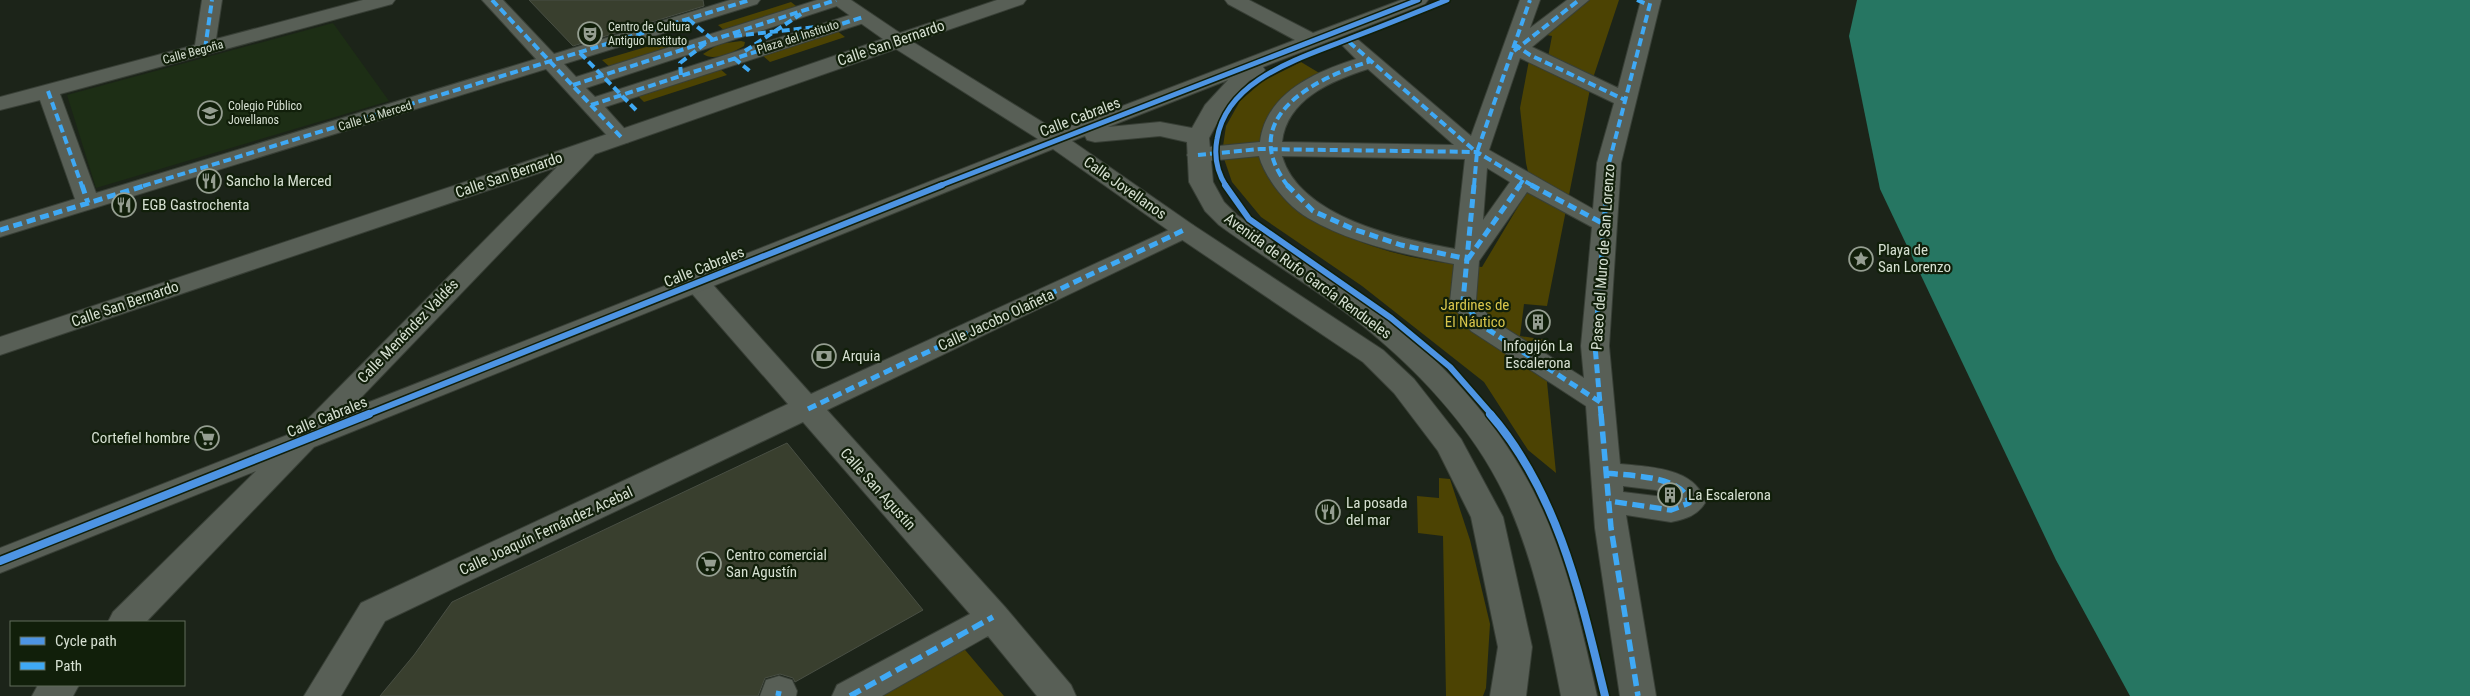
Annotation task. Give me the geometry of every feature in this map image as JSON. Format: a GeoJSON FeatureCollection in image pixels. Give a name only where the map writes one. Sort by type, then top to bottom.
{"type":"FeatureCollection","features":[{"type":"Feature","properties":{"kind":"street"},"geometry":{"type":"LineString","coordinates":[[205,49],[212,0]]}},
{"type":"Feature","properties":{"kind":"street","name":"Calle Begoña"},"geometry":{"type":"LineString","coordinates":[[0,104],[385,0]]}},
{"type":"Feature","properties":{"kind":"street"},"geometry":{"type":"LineString","coordinates":[[492,0],[621,137]]}},
{"type":"Feature","properties":{"kind":"street","name":"Calle La Merced"},"geometry":{"type":"LineString","coordinates":[[0,230],[750,0]]}},
{"type":"Feature","properties":{"kind":"street"},"geometry":{"type":"LineString","coordinates":[[573,85],[712,38],[837,0]]}},
{"type":"Feature","properties":{"kind":"street","name":"Calle Jovellanos"},"geometry":{"type":"LineString","coordinates":[[837,0],[898,41],[1056,140],[1184,230],[1373,356],[1404,386],[1450,446],[1487,517],[1515,647],[1508,696]]}},
{"type":"Feature","properties":{"kind":"street","name":"Calle San Bernardo"},"geometry":{"type":"LineString","coordinates":[[0,346],[589,148],[1016,0]]}},
{"type":"Feature","properties":{"kind":"street"},"geometry":{"type":"LineString","coordinates":[[1235,0],[1312,41]]}},
{"type":"Feature","properties":{"kind":"street","name":"Calle Cabrales"},"geometry":{"type":"LineString","coordinates":[[0,561],[1056,140],[1418,0]]}},
{"type":"Feature","properties":{"kind":"street"},"geometry":{"type":"LineString","coordinates":[[1530,0],[1518,50],[1476,152],[1468,262],[1463,301],[1481,326],[1600,402]]}},
{"type":"Feature","properties":{"kind":"street"},"geometry":{"type":"LineString","coordinates":[[1518,50],[1579,0]]}},
{"type":"Feature","properties":{"kind":"street","name":"Paseo del Muro de San Lorenzo"},"geometry":{"type":"LineString","coordinates":[[1638,696],[1611,528],[1595,346],[1609,163],[1646,2]]}},
{"type":"Feature","properties":{"kind":"street"},"geometry":{"type":"LineString","coordinates":[[734,58],[810,8]]}},
{"type":"Feature","properties":{"kind":"street","name":"Plaza del Instituto"},"geometry":{"type":"LineString","coordinates":[[591,105],[863,17]]}},
{"type":"Feature","properties":{"kind":"street"},"geometry":{"type":"LineString","coordinates":[[688,19],[712,38]]}},
{"type":"Feature","properties":{"kind":"street"},"geometry":{"type":"LineString","coordinates":[[681,75],[680,63],[712,38],[837,25]]}},
{"type":"Feature","properties":{"kind":"street"},"geometry":{"type":"LineString","coordinates":[[1198,147],[1213,110],[1242,77],[1312,41]]}},
{"type":"Feature","properties":{"kind":"street"},"geometry":{"type":"LineString","coordinates":[[1349,42],[1476,152],[1527,183],[1604,224]]}},
{"type":"Feature","properties":{"kind":"street"},"geometry":{"type":"LineString","coordinates":[[1518,50],[1625,100]]}},
{"type":"Feature","properties":{"kind":"street"},"geometry":{"type":"LineString","coordinates":[[580,53],[636,110]]}},
{"type":"Feature","properties":{"kind":"street","name":"Plaza del Instituto"},"geometry":{"type":"LineString","coordinates":[[734,58],[752,73]]}},
{"type":"Feature","properties":{"kind":"street"},"geometry":{"type":"LineString","coordinates":[[1371,61],[1315,83],[1288,103],[1279,117],[1266,149],[1283,180],[1313,211],[1356,231],[1388,243],[1468,262]]}},
{"type":"Feature","properties":{"kind":"street"},"geometry":{"type":"LineString","coordinates":[[48,91],[88,204]]}},
{"type":"Feature","properties":{"kind":"street"},"geometry":{"type":"LineString","coordinates":[[1056,140],[1152,128],[1184,132],[1198,147],[1476,152]]}},
{"type":"Feature","properties":{"kind":"street","name":"Avenida de Rufo García Rendueles"},"geometry":{"type":"LineString","coordinates":[[1198,147],[1201,182],[1219,211],[1228,220],[1362,312],[1387,333],[1442,384],[1500,458],[1533,524],[1564,621],[1579,696]]}},
{"type":"Feature","properties":{"kind":"street","name":"Calle Menéndez Valdés"},"geometry":{"type":"LineString","coordinates":[[126,621],[306,439],[373,366],[589,148]]}},
{"type":"Feature","properties":{"kind":"street"},"geometry":{"type":"LineString","coordinates":[[1468,262],[1527,183]]}},
{"type":"Feature","properties":{"kind":"street","name":"Calle Jacobo Olañeta"},"geometry":{"type":"LineString","coordinates":[[808,409],[1184,230]]}},
{"type":"Feature","properties":{"kind":"street","name":"Calle San Agustín"},"geometry":{"type":"LineString","coordinates":[[698,283],[993,617],[1058,696]]}},
{"type":"Feature","properties":{"kind":"street","name":"Calle Joaquín Fernández Acebal"},"geometry":{"type":"LineString","coordinates":[[322,696],[373,612],[808,409]]}},
{"type":"Feature","properties":{"kind":"street"},"geometry":{"type":"LineString","coordinates":[[850,696],[993,617]]}},
{"type":"Feature","properties":{"kind":"street"},"geometry":{"type":"LineString","coordinates":[[50,696],[60,686]]}},
{"type":"Feature","properties":{"kind":"shaded area","name":"Colegio Público Jovellanos"},"geometry":{"type":"Polygon","coordinates":[[[333,23],[389,101],[96,188],[67,95],[333,23]]]}},
{"type":"Feature","properties":{"kind":"green space","name":"Jardines de El Náutico"},"geometry":{"type":"Polygon","coordinates":[[[1581,0],[1619,0],[1591,84],[1547,306],[1524,304],[1520,336],[1547,340],[1547,382],[1556,473],[1528,450],[1484,382],[1362,286],[1261,217],[1232,182],[1222,153],[1226,126],[1240,101],[1263,81],[1301,62],[1321,74],[1280,102],[1267,122],[1262,146],[1265,166],[1280,190],[1295,203],[1334,230],[1356,240],[1390,252],[1427,260],[1482,267],[1531,185],[1526,163],[1520,108],[1530,55],[1548,57],[1552,36],[1542,34],[1581,0]]]}},
{"type":"Feature","properties":{"kind":"green space"},"geometry":{"type":"Polygon","coordinates":[[[791,2],[800,9],[726,32],[718,25],[791,2]]]}},
{"type":"Feature","properties":{"kind":"green space"},"geometry":{"type":"Polygon","coordinates":[[[836,30],[845,37],[770,62],[761,54],[836,30]]]}},
{"type":"Feature","properties":{"kind":"green space"},"geometry":{"type":"Polygon","coordinates":[[[683,36],[691,43],[611,68],[602,60],[683,36]]]}},
{"type":"Feature","properties":{"kind":"green space"},"geometry":{"type":"Polygon","coordinates":[[[745,42],[744,46],[718,57],[703,54],[719,44],[745,42]]]}},
{"type":"Feature","properties":{"kind":"green space"},"geometry":{"type":"Polygon","coordinates":[[[718,67],[727,75],[644,102],[636,94],[718,67]]]}},
{"type":"Feature","properties":{"kind":"green space"},"geometry":{"type":"Polygon","coordinates":[[[1439,478],[1450,479],[1470,540],[1490,624],[1486,688],[1483,696],[1446,696],[1443,536],[1418,533],[1417,496],[1439,498],[1439,478]]]}},
{"type":"Feature","properties":{"kind":"green space"},"geometry":{"type":"Polygon","coordinates":[[[955,638],[1004,696],[856,696],[955,638]]]}},
{"type":"Feature","properties":{"kind":"water"},"geometry":{"type":"Polygon","coordinates":[[[1857,0],[2470,0],[2470,696],[2130,696],[2056,560],[1880,189],[1849,36],[1857,0]]]}},
{"type":"Feature","properties":{"kind":"building","name":"Centro de Cultura Antiguo Instituto"},"geometry":{"type":"Polygon","coordinates":[[[529,0],[703,0],[704,6],[573,46],[529,0]]]}},
{"type":"Feature","properties":{"kind":"building","name":"Centro comercial San Agustín"},"geometry":{"type":"Polygon","coordinates":[[[787,443],[923,610],[795,682],[793,678],[780,674],[765,678],[758,696],[380,696],[414,655],[452,602],[787,443]]]}},
{"type":"Feature","properties":{"kind":"marked path"},"geometry":{"type":"LineString","coordinates":[[205,49],[212,0]]}},
{"type":"Feature","properties":{"kind":"marked path"},"geometry":{"type":"LineString","coordinates":[[492,0],[621,137]]}},
{"type":"Feature","properties":{"kind":"marked path"},"geometry":{"type":"LineString","coordinates":[[0,230],[750,0]]}},
{"type":"Feature","properties":{"kind":"marked path"},"geometry":{"type":"LineString","coordinates":[[573,85],[836,0]]}},
{"type":"Feature","properties":{"kind":"marked path"},"geometry":{"type":"LineString","coordinates":[[1530,0],[1477,152],[1463,301],[1481,325],[1600,402]]}},
{"type":"Feature","properties":{"kind":"marked path"},"geometry":{"type":"LineString","coordinates":[[1514,51],[1579,0]]}},
{"type":"Feature","properties":{"kind":"marked path"},"geometry":{"type":"LineString","coordinates":[[1637,0],[1649,5]]}},
{"type":"Feature","properties":{"kind":"marked path"},"geometry":{"type":"LineString","coordinates":[[1638,696],[1611,528],[1595,346],[1609,163],[1651,0]]}},
{"type":"Feature","properties":{"kind":"marked path"},"geometry":{"type":"LineString","coordinates":[[745,51],[801,14]]}},
{"type":"Feature","properties":{"kind":"marked path"},"geometry":{"type":"LineString","coordinates":[[591,105],[863,17]]}},
{"type":"Feature","properties":{"kind":"marked path"},"geometry":{"type":"LineString","coordinates":[[688,19],[712,39]]}},
{"type":"Feature","properties":{"kind":"marked path"},"geometry":{"type":"LineString","coordinates":[[734,36],[816,27]]}},
{"type":"Feature","properties":{"kind":"marked path"},"geometry":{"type":"LineString","coordinates":[[1349,42],[1475,151]]}},
{"type":"Feature","properties":{"kind":"marked path"},"geometry":{"type":"LineString","coordinates":[[681,75],[680,63],[706,43]]}},
{"type":"Feature","properties":{"kind":"marked path"},"geometry":{"type":"LineString","coordinates":[[1514,44],[1530,55],[1625,100]]}},
{"type":"Feature","properties":{"kind":"marked path"},"geometry":{"type":"LineString","coordinates":[[580,53],[636,110]]}},
{"type":"Feature","properties":{"kind":"marked path"},"geometry":{"type":"LineString","coordinates":[[734,58],[752,73]]}},
{"type":"Feature","properties":{"kind":"marked path"},"geometry":{"type":"LineString","coordinates":[[1371,61],[1321,80],[1305,89],[1290,102],[1274,128],[1270,147],[1273,164],[1301,201],[1322,216],[1385,240],[1417,249],[1468,259]]}},
{"type":"Feature","properties":{"kind":"marked path"},"geometry":{"type":"LineString","coordinates":[[48,91],[88,203]]}},
{"type":"Feature","properties":{"kind":"marked path"},"geometry":{"type":"LineString","coordinates":[[1198,155],[1260,149],[1477,152],[1531,185],[1604,224]]}},
{"type":"Feature","properties":{"kind":"marked path"},"geometry":{"type":"LineString","coordinates":[[1468,259],[1523,180]]}},
{"type":"Feature","properties":{"kind":"marked path"},"geometry":{"type":"LineString","coordinates":[[808,409],[1184,230]]}},
{"type":"Feature","properties":{"kind":"marked path"},"geometry":{"type":"LineString","coordinates":[[1606,473],[1656,479],[1670,483],[1687,494],[1689,503],[1678,509],[1671,510],[1609,501]]}},
{"type":"Feature","properties":{"kind":"marked path"},"geometry":{"type":"LineString","coordinates":[[850,696],[993,617]]}},
{"type":"Feature","properties":{"kind":"marked path"},"geometry":{"type":"LineString","coordinates":[[778,696],[779,691]]}},
{"type":"Feature","properties":{"kind":"cycle path"},"geometry":{"type":"LineString","coordinates":[[0,561],[1095,124],[1418,0]]}},
{"type":"Feature","properties":{"kind":"cycle path"},"geometry":{"type":"LineString","coordinates":[[1447,0],[1292,62],[1259,79],[1236,99],[1219,124],[1214,154],[1224,184],[1249,219],[1391,318],[1450,367],[1502,427],[1537,482],[1578,584],[1605,696]]}},
{"type":"Feature","properties":{"kind":"place","name":"Centro de Cultura Antiguo Instituto"},"geometry":{"type":"Point","coordinates":[590,34]}},
{"type":"Feature","properties":{"kind":"place","name":"Colegio Público Jovellanos"},"geometry":{"type":"Point","coordinates":[210,113]}},
{"type":"Feature","properties":{"kind":"place","name":"Sancho la Merced"},"geometry":{"type":"Point","coordinates":[209,181]}},
{"type":"Feature","properties":{"kind":"place","name":"EGB Gastrochenta"},"geometry":{"type":"Point","coordinates":[124,205]}},
{"type":"Feature","properties":{"kind":"place","name":"Playa de San Lorenzo"},"geometry":{"type":"Point","coordinates":[1861,259]}},
{"type":"Feature","properties":{"kind":"place","name":"Infogijón La Escalerona"},"geometry":{"type":"Point","coordinates":[1538,322]}},
{"type":"Feature","properties":{"kind":"place","name":"Arquia"},"geometry":{"type":"Point","coordinates":[824,356]}},
{"type":"Feature","properties":{"kind":"place","name":"Cortefiel hombre"},"geometry":{"type":"Point","coordinates":[207,438]}},
{"type":"Feature","properties":{"kind":"place","name":"La Escalerona"},"geometry":{"type":"Point","coordinates":[1670,495]}},
{"type":"Feature","properties":{"kind":"place","name":"La posada del mar"},"geometry":{"type":"Point","coordinates":[1328,512]}},
{"type":"Feature","properties":{"kind":"place","name":"Centro comercial San Agustín"},"geometry":{"type":"Point","coordinates":[709,564]}}]}
